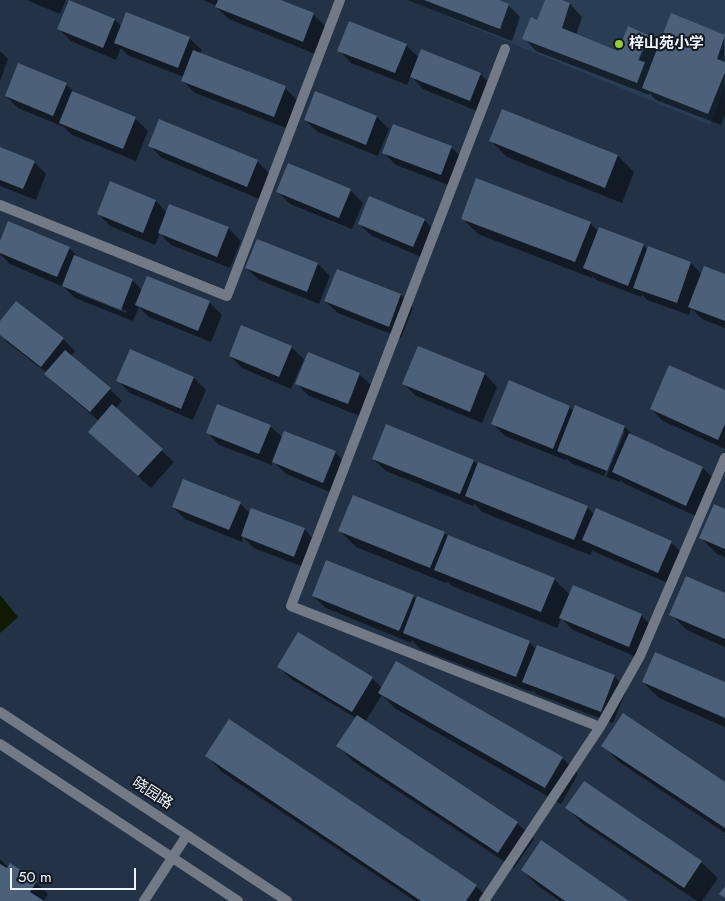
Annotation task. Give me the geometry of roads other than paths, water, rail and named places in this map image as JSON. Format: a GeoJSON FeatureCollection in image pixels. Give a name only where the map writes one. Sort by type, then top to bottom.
{"type":"FeatureCollection","features":[{"type":"Feature","properties":{"kind":"street"},"geometry":{"type":"LineString","coordinates":[[0,205],[227,296],[340,0]]}},
{"type":"Feature","properties":{"kind":"street"},"geometry":{"type":"LineString","coordinates":[[505,49],[291,606],[600,728]]}},
{"type":"Feature","properties":{"kind":"street"},"geometry":{"type":"LineString","coordinates":[[484,901],[600,728],[640,656],[725,458]]}},
{"type":"Feature","properties":{"kind":"street","name":"晓园路"},"geometry":{"type":"LineString","coordinates":[[0,712],[286,901]]}},
{"type":"Feature","properties":{"kind":"street"},"geometry":{"type":"LineString","coordinates":[[0,744],[238,901]]}},
{"type":"Feature","properties":{"kind":"street"},"geometry":{"type":"LineString","coordinates":[[144,901],[187,835]]}},
{"type":"Feature","properties":{"kind":"place","name":"梓山苑小学"},"geometry":{"type":"Point","coordinates":[619,44]}}]}
